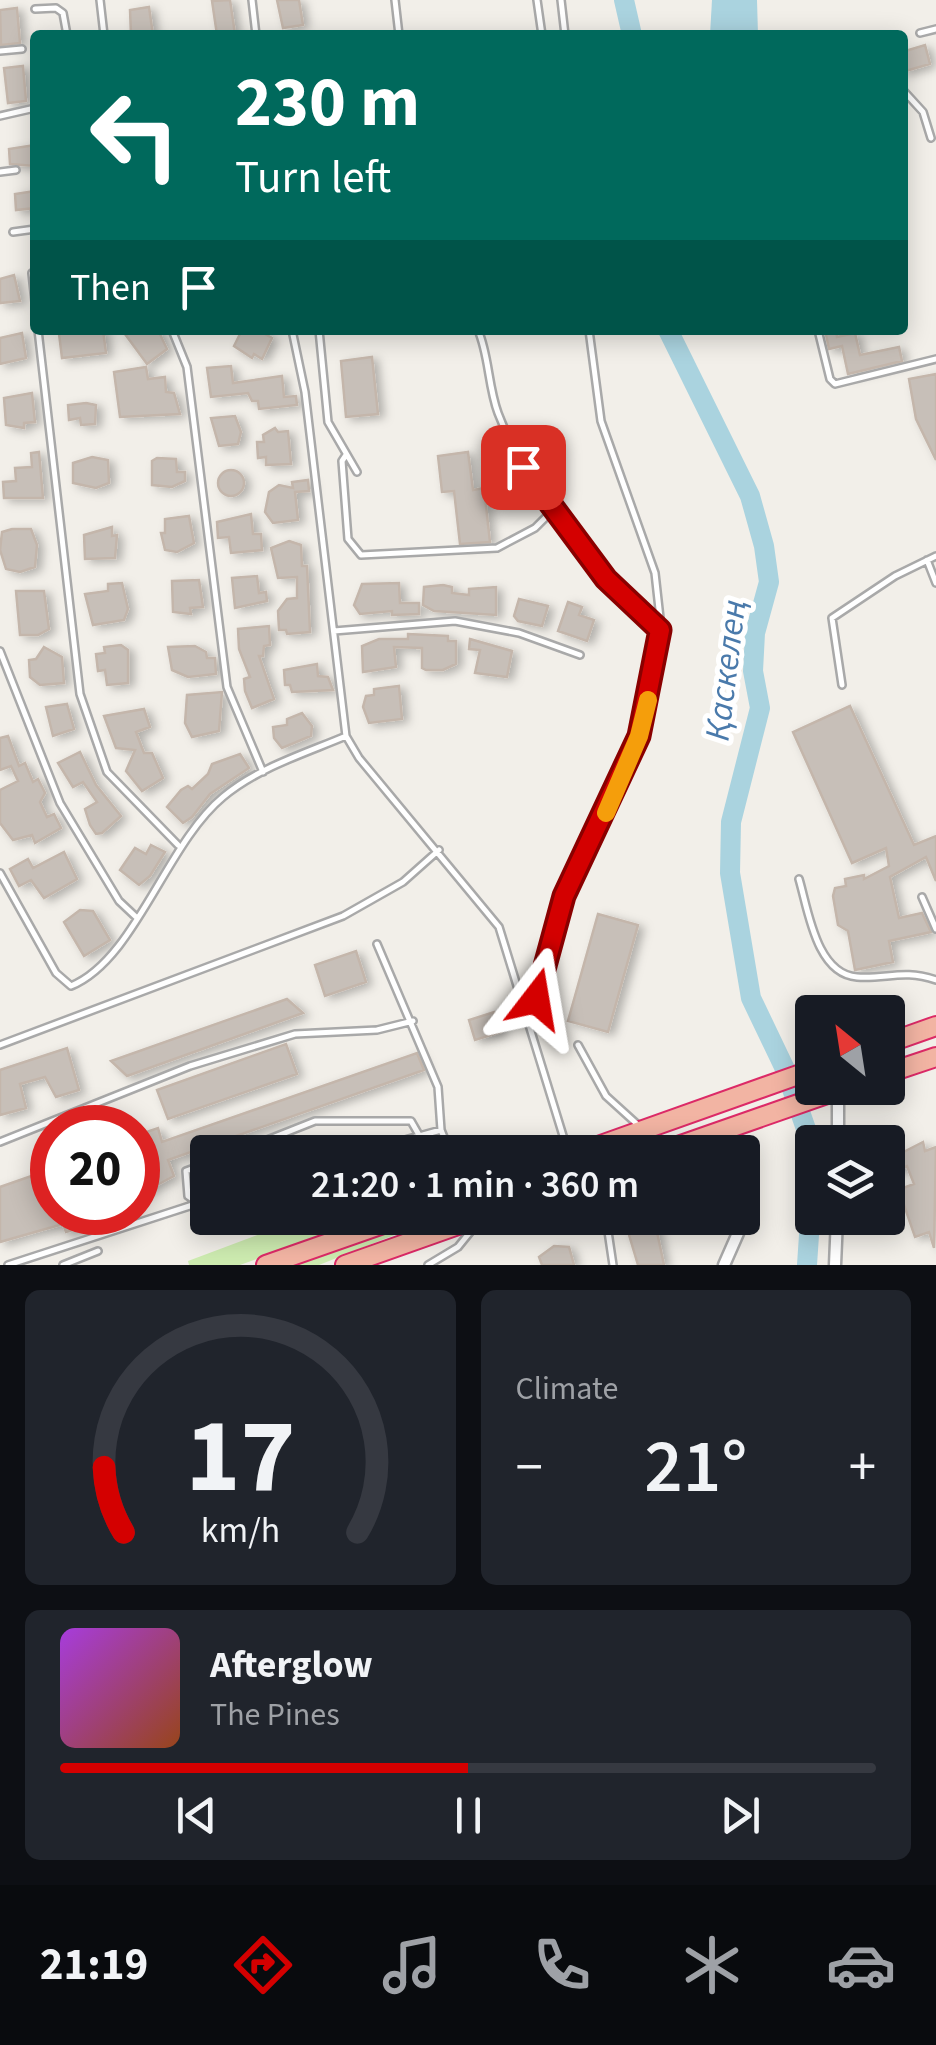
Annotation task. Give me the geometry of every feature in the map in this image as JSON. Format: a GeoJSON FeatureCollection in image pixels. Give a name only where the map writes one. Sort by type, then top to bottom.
{"type":"FeatureCollection","features":[{"type":"Feature","properties":{"kind":"highway"},"geometry":{"type":"LineString","coordinates":[[905,1037],[936,1026]]}},
{"type":"Feature","properties":{"kind":"highway"},"geometry":{"type":"LineString","coordinates":[[905,1067],[936,1056]]}},
{"type":"Feature","properties":{"kind":"highway"},"geometry":{"type":"LineString","coordinates":[[632,1135],[795,1076]]}},
{"type":"Feature","properties":{"kind":"highway"},"geometry":{"type":"LineString","coordinates":[[719,1135],[795,1104]]}},
{"type":"Feature","properties":{"kind":"highway"},"geometry":{"type":"LineString","coordinates":[[266,1265],[352,1235]]}},
{"type":"Feature","properties":{"kind":"highway"},"geometry":{"type":"LineString","coordinates":[[345,1265],[430,1235]]}},
{"type":"Feature","properties":{"kind":"street"},"geometry":{"type":"LineString","coordinates":[[724,1265],[737,1235]]}},
{"type":"Feature","properties":{"kind":"street"},"geometry":{"type":"LineString","coordinates":[[835,1265],[837,1235]]}},
{"type":"Feature","properties":{"kind":"lane"},"geometry":{"type":"LineString","coordinates":[[100,0],[103,30]]}},
{"type":"Feature","properties":{"kind":"lane"},"geometry":{"type":"LineString","coordinates":[[252,0],[255,30]]}},
{"type":"Feature","properties":{"kind":"lane"},"geometry":{"type":"LineString","coordinates":[[395,0],[398,30]]}},
{"type":"Feature","properties":{"kind":"lane"},"geometry":{"type":"LineString","coordinates":[[538,0],[541,30]]}},
{"type":"Feature","properties":{"kind":"lane"},"geometry":{"type":"LineString","coordinates":[[561,0],[564,30]]}},
{"type":"Feature","properties":{"kind":"lane"},"geometry":{"type":"LineString","coordinates":[[36,9],[56,8],[63,13],[66,30]]}},
{"type":"Feature","properties":{"kind":"lane"},"geometry":{"type":"LineString","coordinates":[[920,33],[936,29]]}},
{"type":"Feature","properties":{"kind":"lane"},"geometry":{"type":"LineString","coordinates":[[0,51],[22,48]]}},
{"type":"Feature","properties":{"kind":"lane"},"geometry":{"type":"LineString","coordinates":[[908,96],[923,112],[930,138]]}},
{"type":"Feature","properties":{"kind":"lane"},"geometry":{"type":"LineString","coordinates":[[0,116],[30,109]]}},
{"type":"Feature","properties":{"kind":"lane"},"geometry":{"type":"LineString","coordinates":[[0,172],[16,170]]}},
{"type":"Feature","properties":{"kind":"lane"},"geometry":{"type":"LineString","coordinates":[[13,232],[30,230]]}},
{"type":"Feature","properties":{"kind":"lane"},"geometry":{"type":"LineString","coordinates":[[39,335],[80,694],[106,772],[178,845]]}},
{"type":"Feature","properties":{"kind":"lane"},"geometry":{"type":"LineString","coordinates":[[174,335],[187,367],[227,687],[264,772]]}},
{"type":"Feature","properties":{"kind":"lane"},"geometry":{"type":"LineString","coordinates":[[293,335],[305,392],[346,736],[499,927],[563,1135]]}},
{"type":"Feature","properties":{"kind":"lane"},"geometry":{"type":"LineString","coordinates":[[319,335],[328,422],[357,472]]}},
{"type":"Feature","properties":{"kind":"lane"},"geometry":{"type":"LineString","coordinates":[[479,335],[499,414],[523,467],[606,579],[660,630]]}},
{"type":"Feature","properties":{"kind":"lane"},"geometry":{"type":"LineString","coordinates":[[529,1025],[564,896],[639,736],[660,630],[655,573],[601,421],[590,335]]}},
{"type":"Feature","properties":{"kind":"lane"},"geometry":{"type":"LineString","coordinates":[[819,335],[830,379],[835,384],[936,359]]}},
{"type":"Feature","properties":{"kind":"lane"},"geometry":{"type":"LineString","coordinates":[[346,455],[342,476],[348,539],[361,554],[497,548],[535,528],[553,510]]}},
{"type":"Feature","properties":{"kind":"lane"},"geometry":{"type":"LineString","coordinates":[[842,685],[832,618],[866,593],[936,556]]}},
{"type":"Feature","properties":{"kind":"lane"},"geometry":{"type":"LineString","coordinates":[[928,560],[936,583]]}},
{"type":"Feature","properties":{"kind":"lane"},"geometry":{"type":"LineString","coordinates":[[332,631],[455,621],[519,633],[580,655]]}},
{"type":"Feature","properties":{"kind":"lane"},"geometry":{"type":"LineString","coordinates":[[0,651],[60,802],[120,901],[136,917]]}},
{"type":"Feature","properties":{"kind":"lane"},"geometry":{"type":"LineString","coordinates":[[0,873],[56,973],[72,986],[102,965],[136,917],[178,845],[223,796],[264,772],[346,736]]}},
{"type":"Feature","properties":{"kind":"lane"},"geometry":{"type":"LineString","coordinates":[[0,1045],[343,916],[403,882],[439,850]]}},
{"type":"Feature","properties":{"kind":"lane"},"geometry":{"type":"LineString","coordinates":[[800,878],[825,958],[842,971],[855,977],[904,971],[936,980]]}},
{"type":"Feature","properties":{"kind":"lane"},"geometry":{"type":"LineString","coordinates":[[922,897],[936,929]]}},
{"type":"Feature","properties":{"kind":"lane"},"geometry":{"type":"LineString","coordinates":[[377,944],[438,1087],[444,1135]]}},
{"type":"Feature","properties":{"kind":"lane"},"geometry":{"type":"LineString","coordinates":[[0,1142],[190,1066],[295,1034],[376,1030],[413,1021]]}},
{"type":"Feature","properties":{"kind":"lane"},"geometry":{"type":"LineString","coordinates":[[578,1045],[606,1096],[644,1130]]}},
{"type":"Feature","properties":{"kind":"lane"},"geometry":{"type":"LineString","coordinates":[[281,1135],[314,1122],[411,1121],[420,1134]]}},
{"type":"Feature","properties":{"kind":"lane"},"geometry":{"type":"LineString","coordinates":[[417,1135],[442,1130]]}},
{"type":"Feature","properties":{"kind":"lane"},"geometry":{"type":"LineString","coordinates":[[190,1170],[186,1171],[190,1197]]}},
{"type":"Feature","properties":{"kind":"lane"},"geometry":{"type":"LineString","coordinates":[[8,1265],[190,1206]]}},
{"type":"Feature","properties":{"kind":"lane"},"geometry":{"type":"LineString","coordinates":[[428,1265],[458,1248],[467,1235]]}},
{"type":"Feature","properties":{"kind":"lane"},"geometry":{"type":"LineString","coordinates":[[609,1235],[613,1265]]}},
{"type":"Feature","properties":{"kind":"lane"},"geometry":{"type":"LineString","coordinates":[[63,1265],[98,1251]]}},
{"type":"Feature","properties":{"kind":"green space"},"geometry":{"type":"Polygon","coordinates":[[[258,1235],[324,1235],[240,1265],[189,1265],[188,1261],[258,1235]]]}},
{"type":"Feature","properties":{"kind":"green space"},"geometry":{"type":"Polygon","coordinates":[[[381,1235],[394,1235],[319,1265],[296,1265],[381,1235]]]}},
{"type":"Feature","properties":{"kind":"water"},"geometry":{"type":"Polygon","coordinates":[[[712,0],[757,0],[758,30],[710,30],[712,0]]]}},
{"type":"Feature","properties":{"kind":"building"},"geometry":{"type":"Polygon","coordinates":[[[230,0],[234,30],[216,30],[212,1],[230,0]]]}},
{"type":"Feature","properties":{"kind":"building"},"geometry":{"type":"Polygon","coordinates":[[[277,0],[299,0],[303,25],[283,28],[277,0]]]}},
{"type":"Feature","properties":{"kind":"building"},"geometry":{"type":"Polygon","coordinates":[[[149,7],[152,30],[131,30],[130,10],[149,7]]]}},
{"type":"Feature","properties":{"kind":"building"},"geometry":{"type":"Polygon","coordinates":[[[17,8],[20,43],[1,45],[0,10],[17,8]]]}},
{"type":"Feature","properties":{"kind":"building"},"geometry":{"type":"Polygon","coordinates":[[[925,45],[930,64],[908,70],[908,50],[925,45]]]}},
{"type":"Feature","properties":{"kind":"building"},"geometry":{"type":"Polygon","coordinates":[[[23,66],[26,101],[8,103],[4,68],[23,66]]]}},
{"type":"Feature","properties":{"kind":"building"},"geometry":{"type":"Polygon","coordinates":[[[30,146],[30,166],[10,164],[9,149],[30,146]]]}},
{"type":"Feature","properties":{"kind":"building"},"geometry":{"type":"Polygon","coordinates":[[[30,192],[30,209],[16,210],[15,194],[30,192]]]}},
{"type":"Feature","properties":{"kind":"building"},"geometry":{"type":"Polygon","coordinates":[[[14,275],[20,301],[0,303],[0,279],[14,275]]]}},
{"type":"Feature","properties":{"kind":"building"},"geometry":{"type":"Polygon","coordinates":[[[22,333],[26,358],[0,364],[0,338],[22,333]]]}},
{"type":"Feature","properties":{"kind":"building"},"geometry":{"type":"Polygon","coordinates":[[[59,335],[104,335],[106,353],[62,358],[59,335]]]}},
{"type":"Feature","properties":{"kind":"building"},"geometry":{"type":"Polygon","coordinates":[[[126,335],[160,335],[167,349],[147,364],[126,335]]]}},
{"type":"Feature","properties":{"kind":"building"},"geometry":{"type":"Polygon","coordinates":[[[240,335],[272,338],[262,359],[254,354],[252,358],[234,346],[240,335]]]}},
{"type":"Feature","properties":{"kind":"building"},"geometry":{"type":"Polygon","coordinates":[[[826,335],[855,335],[860,355],[899,347],[902,361],[848,374],[842,346],[829,349],[826,335]]]}},
{"type":"Feature","properties":{"kind":"building"},"geometry":{"type":"Polygon","coordinates":[[[372,357],[378,414],[346,417],[341,361],[372,357]]]}},
{"type":"Feature","properties":{"kind":"building"},"geometry":{"type":"Polygon","coordinates":[[[231,366],[233,383],[282,376],[284,397],[296,396],[297,405],[259,409],[258,401],[252,401],[248,393],[211,397],[207,368],[231,366]]]}},
{"type":"Feature","properties":{"kind":"building"},"geometry":{"type":"Polygon","coordinates":[[[146,367],[148,379],[165,377],[166,392],[174,393],[180,414],[120,417],[114,372],[146,367]]]}},
{"type":"Feature","properties":{"kind":"building"},"geometry":{"type":"Polygon","coordinates":[[[936,374],[936,460],[916,419],[909,379],[936,374]]]}},
{"type":"Feature","properties":{"kind":"building"},"geometry":{"type":"Polygon","coordinates":[[[32,393],[35,422],[24,423],[24,428],[6,425],[4,398],[32,393]]]}},
{"type":"Feature","properties":{"kind":"building"},"geometry":{"type":"Polygon","coordinates":[[[68,405],[96,405],[95,424],[81,425],[80,418],[69,420],[68,405]]]}},
{"type":"Feature","properties":{"kind":"building"},"geometry":{"type":"Polygon","coordinates":[[[235,416],[241,432],[238,444],[219,446],[211,418],[235,416]]]}},
{"type":"Feature","properties":{"kind":"building"},"geometry":{"type":"Polygon","coordinates":[[[275,428],[278,432],[288,431],[291,464],[266,465],[266,457],[258,458],[257,442],[264,442],[263,435],[275,428]]]}},
{"type":"Feature","properties":{"kind":"building"},"geometry":{"type":"Polygon","coordinates":[[[39,452],[43,498],[4,498],[3,482],[16,481],[15,468],[32,467],[31,453],[39,452]]]}},
{"type":"Feature","properties":{"kind":"building"},"geometry":{"type":"Polygon","coordinates":[[[468,452],[473,490],[484,488],[490,542],[460,544],[454,491],[442,492],[438,456],[468,452]]]}},
{"type":"Feature","properties":{"kind":"building"},"geometry":{"type":"Polygon","coordinates":[[[92,457],[108,460],[109,483],[96,488],[73,483],[73,463],[92,457]]]}},
{"type":"Feature","properties":{"kind":"building"},"geometry":{"type":"Polygon","coordinates":[[[176,459],[177,472],[185,472],[185,481],[172,487],[152,485],[152,461],[176,459]]]}},
{"type":"Feature","properties":{"kind":"building"},"geometry":{"type":"Polygon","coordinates":[[[231,470],[240,474],[244,483],[240,492],[231,496],[222,492],[218,483],[222,474],[231,470]]]}},
{"type":"Feature","properties":{"kind":"building"},"geometry":{"type":"Polygon","coordinates":[[[308,480],[309,491],[295,492],[298,520],[273,523],[265,512],[269,492],[279,485],[293,488],[292,482],[308,480]]]}},
{"type":"Feature","properties":{"kind":"building"},"geometry":{"type":"Polygon","coordinates":[[[251,514],[253,534],[261,534],[262,550],[231,553],[229,537],[218,538],[217,522],[251,514]]]}},
{"type":"Feature","properties":{"kind":"building"},"geometry":{"type":"Polygon","coordinates":[[[189,516],[194,543],[177,552],[165,550],[161,533],[165,533],[165,519],[189,516]]]}},
{"type":"Feature","properties":{"kind":"building"},"geometry":{"type":"Polygon","coordinates":[[[112,527],[112,536],[117,535],[115,558],[85,559],[84,535],[112,527]]]}},
{"type":"Feature","properties":{"kind":"building"},"geometry":{"type":"Polygon","coordinates":[[[31,529],[37,545],[35,567],[20,572],[6,569],[0,550],[2,532],[31,529]]]}},
{"type":"Feature","properties":{"kind":"building"},"geometry":{"type":"Polygon","coordinates":[[[289,541],[301,545],[302,566],[307,566],[310,632],[287,634],[286,630],[279,630],[278,611],[287,599],[297,598],[297,577],[278,578],[271,548],[289,541]]]}},
{"type":"Feature","properties":{"kind":"building"},"geometry":{"type":"Polygon","coordinates":[[[257,576],[259,593],[266,592],[267,601],[235,608],[232,578],[257,576]]]}},
{"type":"Feature","properties":{"kind":"building"},"geometry":{"type":"Polygon","coordinates":[[[199,580],[203,607],[190,608],[191,614],[173,612],[172,581],[199,580]]]}},
{"type":"Feature","properties":{"kind":"building"},"geometry":{"type":"Polygon","coordinates":[[[122,583],[128,609],[124,620],[93,625],[85,594],[108,591],[108,584],[122,583]]]}},
{"type":"Feature","properties":{"kind":"building"},"geometry":{"type":"Polygon","coordinates":[[[399,583],[400,603],[419,603],[419,614],[360,614],[354,605],[362,584],[399,583]]]}},
{"type":"Feature","properties":{"kind":"building"},"geometry":{"type":"Polygon","coordinates":[[[424,587],[452,587],[452,593],[469,595],[469,589],[496,587],[496,615],[434,611],[423,605],[424,587]]]}},
{"type":"Feature","properties":{"kind":"building"},"geometry":{"type":"Polygon","coordinates":[[[16,591],[44,591],[49,629],[38,635],[20,635],[16,591]]]}},
{"type":"Feature","properties":{"kind":"building"},"geometry":{"type":"Polygon","coordinates":[[[519,599],[548,606],[542,626],[518,621],[514,616],[519,599]]]}},
{"type":"Feature","properties":{"kind":"building"},"geometry":{"type":"Polygon","coordinates":[[[568,602],[582,607],[579,615],[594,620],[587,641],[558,631],[568,602]]]}},
{"type":"Feature","properties":{"kind":"building"},"geometry":{"type":"Polygon","coordinates":[[[269,626],[270,645],[264,646],[263,656],[259,656],[274,699],[252,708],[245,691],[244,679],[250,677],[239,649],[238,629],[269,626]]]}},
{"type":"Feature","properties":{"kind":"building"},"geometry":{"type":"Polygon","coordinates":[[[408,634],[448,636],[448,641],[456,641],[456,664],[443,670],[426,670],[422,668],[422,648],[394,647],[396,667],[363,672],[362,646],[379,639],[408,639],[408,634]]]}},
{"type":"Feature","properties":{"kind":"building"},"geometry":{"type":"Polygon","coordinates":[[[470,639],[512,651],[507,677],[475,673],[480,650],[469,649],[470,639]]]}},
{"type":"Feature","properties":{"kind":"building"},"geometry":{"type":"Polygon","coordinates":[[[121,645],[128,650],[128,683],[107,685],[105,670],[98,671],[96,654],[105,653],[104,647],[121,645]]]}},
{"type":"Feature","properties":{"kind":"building"},"geometry":{"type":"Polygon","coordinates":[[[195,646],[206,652],[207,658],[215,658],[216,674],[188,677],[172,670],[168,647],[195,646]]]}},
{"type":"Feature","properties":{"kind":"building"},"geometry":{"type":"Polygon","coordinates":[[[44,647],[62,657],[64,683],[40,685],[30,677],[29,660],[36,659],[44,647]]]}},
{"type":"Feature","properties":{"kind":"building"},"geometry":{"type":"Polygon","coordinates":[[[317,664],[318,676],[328,677],[333,690],[292,692],[290,685],[285,685],[284,670],[317,664]]]}},
{"type":"Feature","properties":{"kind":"building"},"geometry":{"type":"Polygon","coordinates":[[[399,686],[402,719],[369,723],[363,707],[366,696],[374,695],[374,689],[399,686]]]}},
{"type":"Feature","properties":{"kind":"building"},"geometry":{"type":"Polygon","coordinates":[[[222,692],[219,731],[192,737],[185,723],[187,695],[222,692]]]}},
{"type":"Feature","properties":{"kind":"building"},"geometry":{"type":"Polygon","coordinates":[[[67,704],[74,729],[53,736],[46,707],[67,704]]]}},
{"type":"Feature","properties":{"kind":"building"},"geometry":{"type":"Polygon","coordinates":[[[850,706],[914,845],[936,836],[936,881],[926,857],[890,877],[899,918],[922,913],[931,932],[889,941],[893,962],[855,970],[848,931],[838,925],[835,888],[846,886],[845,879],[864,875],[864,879],[889,866],[886,848],[852,863],[793,732],[850,706]]]}},
{"type":"Feature","properties":{"kind":"building"},"geometry":{"type":"Polygon","coordinates":[[[144,709],[150,727],[136,732],[144,753],[152,753],[163,778],[142,791],[126,771],[135,750],[116,748],[104,716],[144,709]]]}},
{"type":"Feature","properties":{"kind":"building"},"geometry":{"type":"Polygon","coordinates":[[[302,713],[312,726],[311,736],[282,748],[274,738],[273,727],[287,725],[287,719],[302,713]]]}},
{"type":"Feature","properties":{"kind":"building"},"geometry":{"type":"Polygon","coordinates":[[[8,736],[19,766],[25,763],[33,782],[38,779],[45,793],[40,802],[47,817],[54,814],[61,828],[35,843],[32,835],[13,840],[0,823],[0,790],[18,781],[11,766],[0,770],[0,738],[8,736]]]}},
{"type":"Feature","properties":{"kind":"building"},"geometry":{"type":"Polygon","coordinates":[[[80,752],[96,785],[121,816],[102,833],[96,834],[85,809],[97,802],[83,782],[73,787],[58,763],[80,752]]]}},
{"type":"Feature","properties":{"kind":"building"},"geometry":{"type":"Polygon","coordinates":[[[240,754],[249,768],[210,794],[192,817],[183,823],[167,807],[181,790],[188,786],[192,789],[208,774],[212,764],[240,754]]]}},
{"type":"Feature","properties":{"kind":"building"},"geometry":{"type":"Polygon","coordinates":[[[151,845],[165,852],[150,876],[139,885],[120,870],[135,848],[146,854],[151,845]]]}},
{"type":"Feature","properties":{"kind":"building"},"geometry":{"type":"Polygon","coordinates":[[[64,852],[77,879],[44,898],[31,880],[19,886],[10,869],[28,859],[33,868],[64,852]]]}},
{"type":"Feature","properties":{"kind":"building"},"geometry":{"type":"Polygon","coordinates":[[[80,910],[93,911],[110,940],[84,956],[64,922],[80,910]]]}},
{"type":"Feature","properties":{"kind":"building"},"geometry":{"type":"Polygon","coordinates":[[[598,914],[638,925],[608,1032],[568,1021],[598,914]]]}},
{"type":"Feature","properties":{"kind":"building"},"geometry":{"type":"Polygon","coordinates":[[[356,951],[366,982],[325,996],[315,965],[356,951]]]}},
{"type":"Feature","properties":{"kind":"building"},"geometry":{"type":"Polygon","coordinates":[[[287,999],[303,1013],[127,1076],[111,1061],[287,999]]]}},
{"type":"Feature","properties":{"kind":"building"},"geometry":{"type":"Polygon","coordinates":[[[494,1012],[501,1032],[475,1040],[469,1020],[494,1012]]]}},
{"type":"Feature","properties":{"kind":"building"},"geometry":{"type":"Polygon","coordinates":[[[286,1044],[297,1074],[168,1119],[157,1090],[286,1044]]]}},
{"type":"Feature","properties":{"kind":"building"},"geometry":{"type":"Polygon","coordinates":[[[67,1048],[79,1090],[56,1097],[45,1077],[20,1084],[26,1108],[0,1115],[0,1070],[67,1048]]]}},
{"type":"Feature","properties":{"kind":"building"},"geometry":{"type":"Polygon","coordinates":[[[417,1053],[424,1070],[239,1135],[190,1135],[190,1152],[168,1160],[174,1176],[160,1183],[160,1135],[162,1142],[417,1053]]]}},
{"type":"Feature","properties":{"kind":"building"},"geometry":{"type":"Polygon","coordinates":[[[923,1142],[925,1151],[936,1147],[934,1248],[929,1232],[915,1237],[905,1208],[905,1187],[914,1184],[905,1167],[905,1151],[923,1142]]]}},
{"type":"Feature","properties":{"kind":"building"},"geometry":{"type":"Polygon","coordinates":[[[30,1177],[30,1233],[0,1242],[0,1187],[30,1177]]]}},
{"type":"Feature","properties":{"kind":"building"},"geometry":{"type":"Polygon","coordinates":[[[629,1235],[658,1235],[664,1265],[638,1265],[629,1235]]]}},
{"type":"Feature","properties":{"kind":"building"},"geometry":{"type":"Polygon","coordinates":[[[554,1246],[569,1247],[574,1265],[542,1265],[539,1257],[554,1246]]]}},
{"type":"Feature","properties":{"kind":"waterway","name":"Қаскелең"},"geometry":{"type":"LineString","coordinates":[[624,0],[631,30]]}},
{"type":"Feature","properties":{"kind":"waterway","name":"Қаскелең"},"geometry":{"type":"LineString","coordinates":[[670,335],[750,496],[764,546],[769,582],[755,633],[753,671],[760,708],[731,822],[730,873],[751,998],[785,1069],[806,1129],[812,1190],[807,1265]]}},
{"type":"Feature","properties":{"kind":"slow traffic"},"geometry":{"type":"LineString","coordinates":[[606,813],[639,736],[648,700]]}},
{"type":"Feature","properties":{"kind":"route"},"geometry":{"type":"LineString","coordinates":[[523,467],[606,579],[660,630],[639,736],[608,811],[564,896],[536,999]]}}]}
